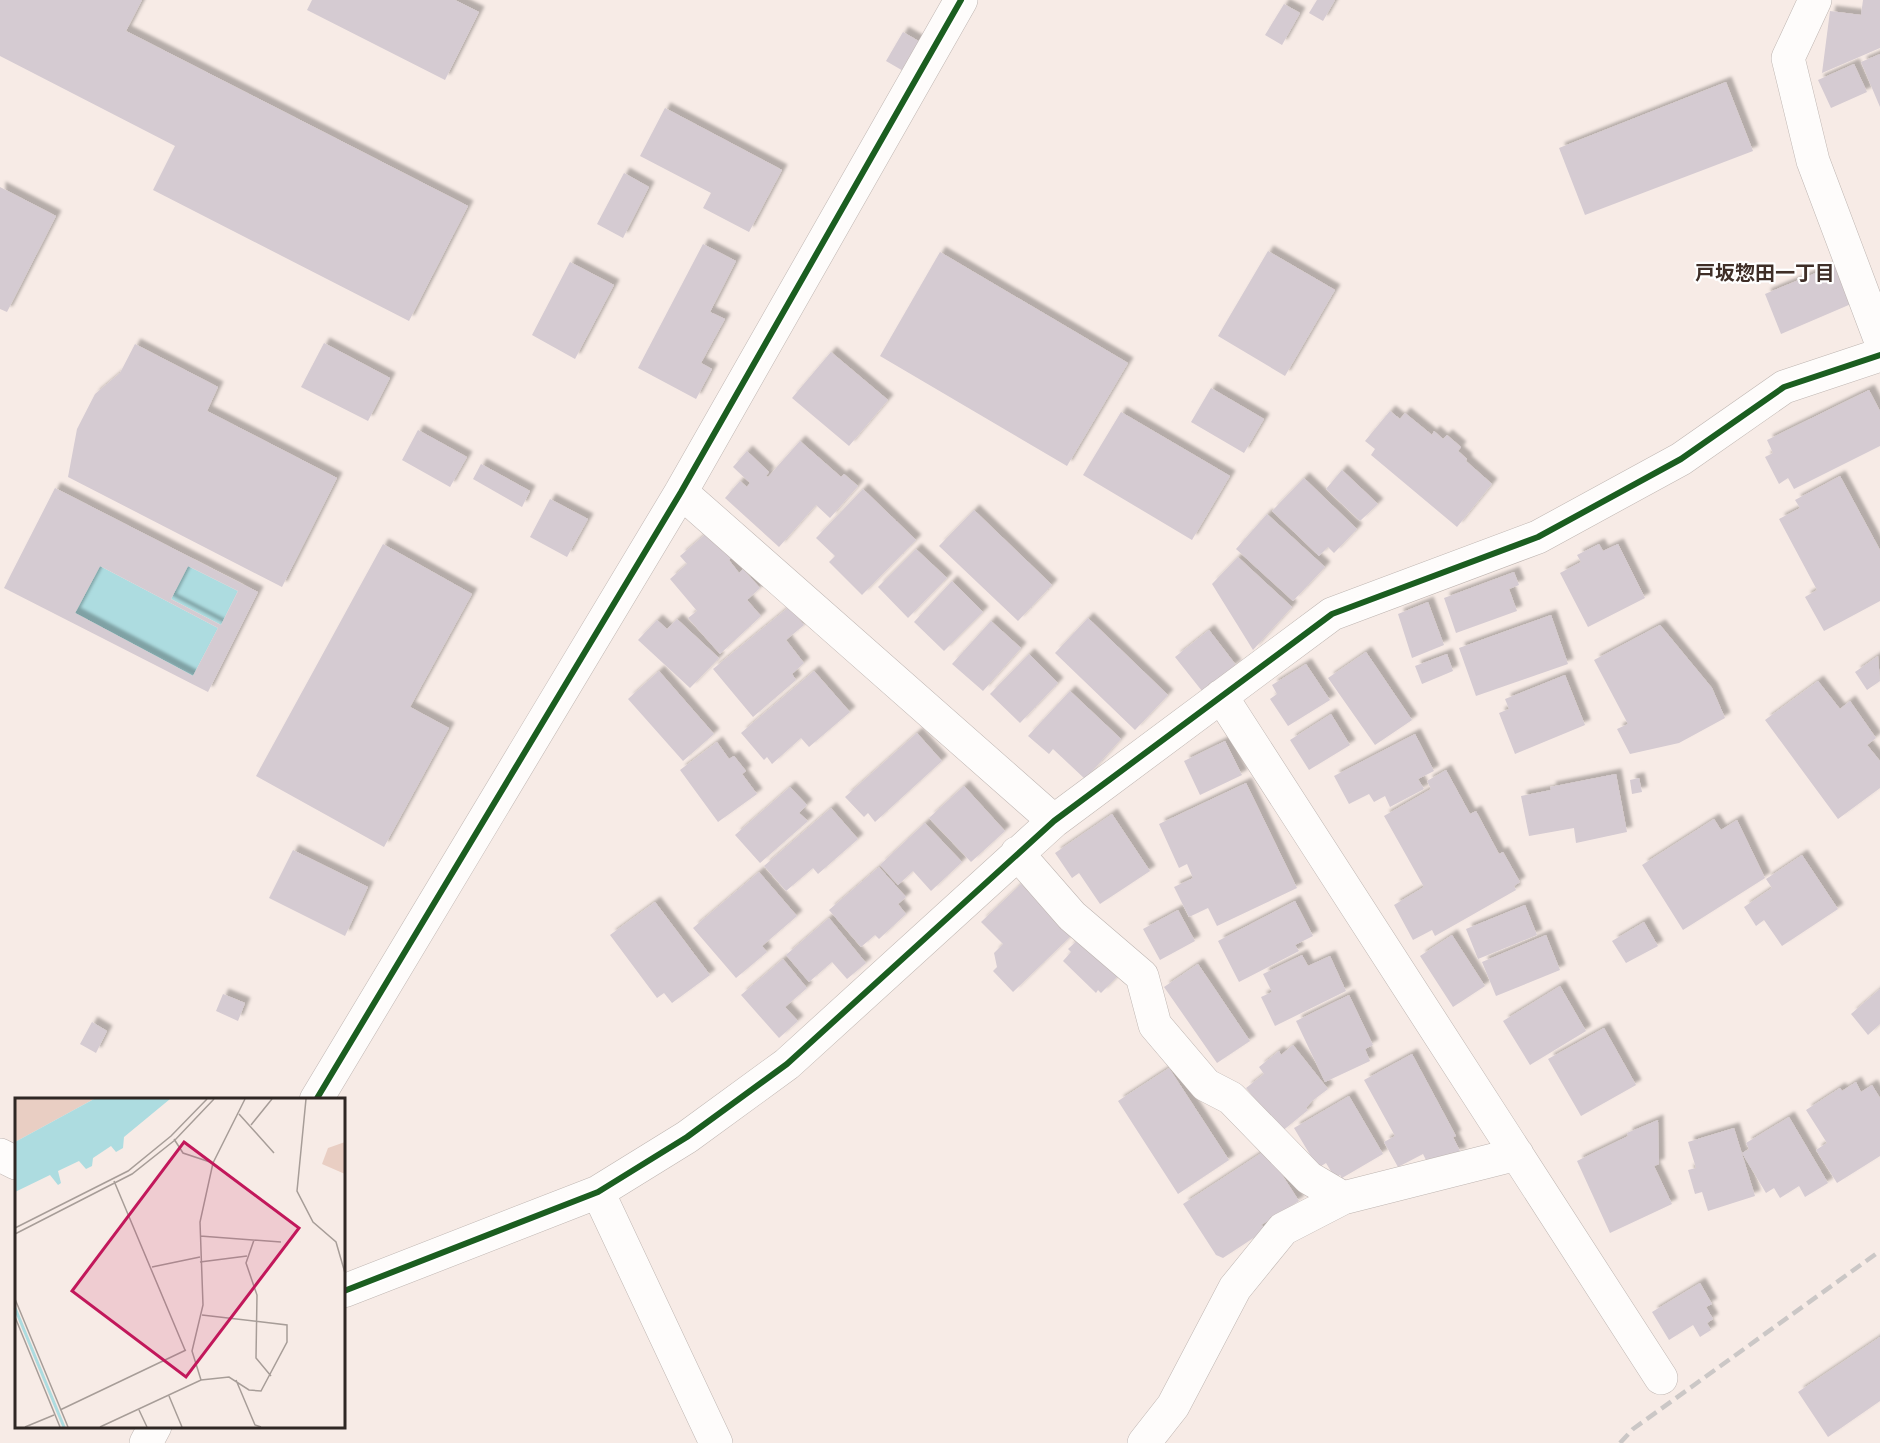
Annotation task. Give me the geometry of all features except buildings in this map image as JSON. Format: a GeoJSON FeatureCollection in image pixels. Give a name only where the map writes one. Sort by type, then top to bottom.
{"type":"FeatureCollection","features":[{"type":"Feature","properties":{"kind":"street"},"geometry":{"type":"LineString","coordinates":[[317,1098],[681,492],[961,0]]}},
{"type":"Feature","properties":{"kind":"street"},"geometry":{"type":"LineString","coordinates":[[1815,0],[1788,58],[1812,161],[1880,339]]}},
{"type":"Feature","properties":{"kind":"street"},"geometry":{"type":"LineString","coordinates":[[345,1291],[598,1192],[687,1137],[787,1064],[1054,821],[1332,614],[1538,537],[1682,459],[1784,387],[1880,355]]}},
{"type":"Feature","properties":{"kind":"street"},"geometry":{"type":"LineString","coordinates":[[681,492],[1054,821]]}},
{"type":"Feature","properties":{"kind":"street"},"geometry":{"type":"LineString","coordinates":[[1221,696],[1661,1378]]}},
{"type":"Feature","properties":{"kind":"street"},"geometry":{"type":"LineString","coordinates":[[1017,853],[1072,916],[1142,976],[1155,1025],[1206,1085],[1231,1098],[1309,1178],[1343,1198]]}},
{"type":"Feature","properties":{"kind":"street"},"geometry":{"type":"LineString","coordinates":[[1144,1443],[1173,1406],[1235,1288],[1283,1229],[1343,1198],[1517,1154]]}},
{"type":"Feature","properties":{"kind":"street"},"geometry":{"type":"LineString","coordinates":[[0,1155],[15,1162]]}},
{"type":"Feature","properties":{"kind":"street"},"geometry":{"type":"LineString","coordinates":[[598,1192],[716,1443]]}},
{"type":"Feature","properties":{"kind":"street"},"geometry":{"type":"LineString","coordinates":[[146,1443],[154,1428]]}},
{"type":"Feature","properties":{"kind":"water"},"geometry":{"type":"Polygon","coordinates":[[[100,566],[218,628],[193,676],[75,613],[100,566]]]}},
{"type":"Feature","properties":{"kind":"water"},"geometry":{"type":"Polygon","coordinates":[[[188,566],[238,591],[221,625],[171,599],[188,566]]]}},
{"type":"Feature","properties":{"kind":"railway"},"geometry":{"type":"LineString","coordinates":[[1620,1443],[1633,1429],[1880,1251]]}},
{"type":"Feature","properties":{"kind":"cycle path"},"geometry":{"type":"LineString","coordinates":[[317,1098],[681,492],[961,0]]}},
{"type":"Feature","properties":{"kind":"cycle path"},"geometry":{"type":"LineString","coordinates":[[345,1291],[598,1192],[687,1137],[787,1064],[1054,821],[1332,614],[1538,537],[1681,459],[1784,387],[1880,355]]}},
{"type":"Feature","properties":{"kind":"district","name":"戸坂惣田一丁目"},"geometry":{"type":"Point","coordinates":[1765,273]}}]}
